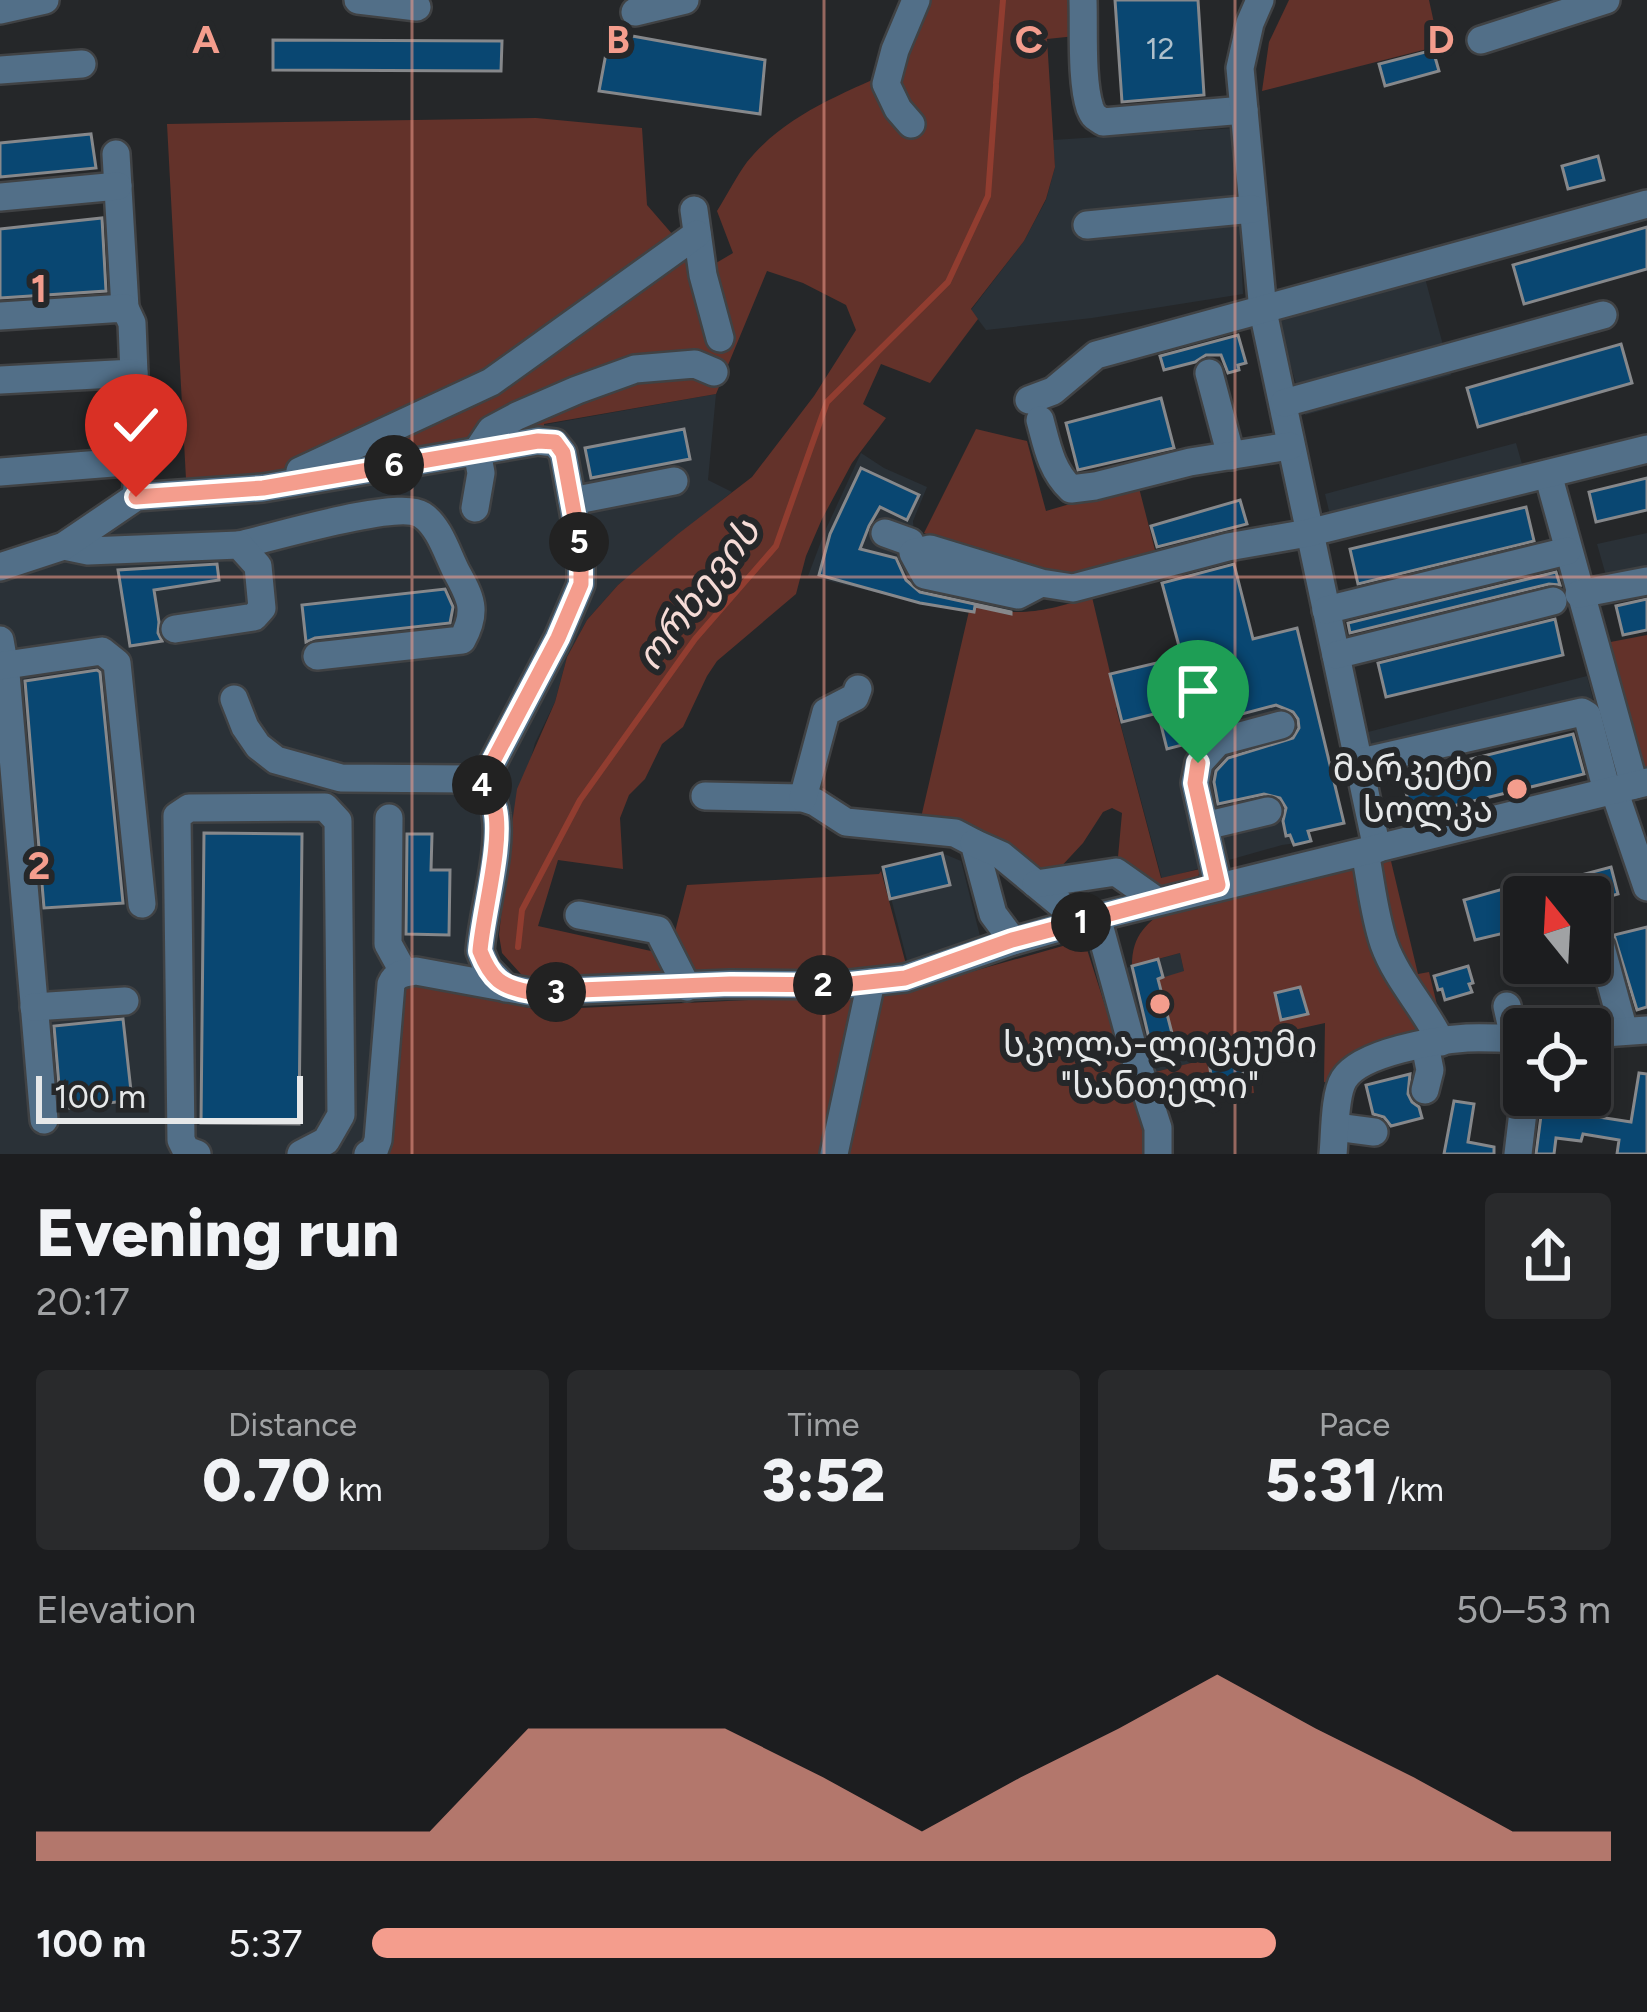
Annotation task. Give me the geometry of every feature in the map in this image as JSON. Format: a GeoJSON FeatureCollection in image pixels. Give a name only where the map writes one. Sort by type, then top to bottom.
{"type":"FeatureCollection","features":[{"type":"Feature","properties":{"kind":"street"},"geometry":{"type":"LineString","coordinates":[[0,10],[45,0]]}},
{"type":"Feature","properties":{"kind":"street"},"geometry":{"type":"LineString","coordinates":[[358,0],[417,7]]}},
{"type":"Feature","properties":{"kind":"street"},"geometry":{"type":"LineString","coordinates":[[635,12],[685,0]]}},
{"type":"Feature","properties":{"kind":"street"},"geometry":{"type":"LineString","coordinates":[[911,124],[886,84],[916,0]]}},
{"type":"Feature","properties":{"kind":"street"},"geometry":{"type":"LineString","coordinates":[[1083,0],[1089,104],[1103,122],[1244,110]]}},
{"type":"Feature","properties":{"kind":"street"},"geometry":{"type":"LineString","coordinates":[[1235,0],[1263,311],[1357,764],[1384,944],[1431,1020],[1433,1043],[1425,1090]]}},
{"type":"Feature","properties":{"kind":"street"},"geometry":{"type":"LineString","coordinates":[[1240,68],[1260,0]]}},
{"type":"Feature","properties":{"kind":"street"},"geometry":{"type":"LineString","coordinates":[[1481,40],[1606,0]]}},
{"type":"Feature","properties":{"kind":"street"},"geometry":{"type":"LineString","coordinates":[[0,70],[82,64]]}},
{"type":"Feature","properties":{"kind":"street"},"geometry":{"type":"LineString","coordinates":[[116,154],[125,308],[132,323],[136,497]]}},
{"type":"Feature","properties":{"kind":"street"},"geometry":{"type":"LineString","coordinates":[[0,197],[118,186]]}},
{"type":"Feature","properties":{"kind":"street"},"geometry":{"type":"LineString","coordinates":[[1290,446],[1071,488],[1059,478],[1034,410],[1096,355],[1647,204]]}},
{"type":"Feature","properties":{"kind":"street"},"geometry":{"type":"LineString","coordinates":[[1087,225],[1252,209]]}},
{"type":"Feature","properties":{"kind":"street"},"geometry":{"type":"LineString","coordinates":[[263,488],[491,382],[696,222],[703,275],[727,330],[705,368],[635,369],[491,430],[477,451],[481,473],[475,508]]}},
{"type":"Feature","properties":{"kind":"street"},"geometry":{"type":"LineString","coordinates":[[0,316],[125,308]]}},
{"type":"Feature","properties":{"kind":"street"},"geometry":{"type":"LineString","coordinates":[[1283,403],[1603,315]]}},
{"type":"Feature","properties":{"kind":"street"},"geometry":{"type":"LineString","coordinates":[[0,380],[134,373]]}},
{"type":"Feature","properties":{"kind":"street"},"geometry":{"type":"LineString","coordinates":[[1209,373],[1231,456]]}},
{"type":"Feature","properties":{"kind":"street"},"geometry":{"type":"LineString","coordinates":[[0,567],[64,545],[136,497],[263,488],[538,441],[555,442],[563,453],[572,501],[581,584],[550,655],[481,784]]}},
{"type":"Feature","properties":{"kind":"street"},"geometry":{"type":"LineString","coordinates":[[903,538],[1073,589],[1228,547],[1308,533],[1647,449]]}},
{"type":"Feature","properties":{"kind":"street"},"geometry":{"type":"LineString","coordinates":[[0,472],[138,461]]}},
{"type":"Feature","properties":{"kind":"street"},"geometry":{"type":"LineString","coordinates":[[1549,474],[1568,551],[1566,597],[1626,787],[1647,887]]}},
{"type":"Feature","properties":{"kind":"street"},"geometry":{"type":"LineString","coordinates":[[572,501],[674,481]]}},
{"type":"Feature","properties":{"kind":"street"},"geometry":{"type":"LineString","coordinates":[[64,545],[88,550],[239,545],[389,510],[416,511],[431,522],[469,596],[472,621],[462,640],[317,656]]}},
{"type":"Feature","properties":{"kind":"street"},"geometry":{"type":"LineString","coordinates":[[176,629],[254,617],[262,608],[258,566],[239,545]]}},
{"type":"Feature","properties":{"kind":"street"},"geometry":{"type":"LineString","coordinates":[[1326,610],[1568,551]]}},
{"type":"Feature","properties":{"kind":"street"},"geometry":{"type":"LineString","coordinates":[[1336,655],[1647,581]]}},
{"type":"Feature","properties":{"kind":"street"},"geometry":{"type":"LineString","coordinates":[[44,1120],[2,657],[102,651],[117,663],[142,904]]}},
{"type":"Feature","properties":{"kind":"street"},"geometry":{"type":"LineString","coordinates":[[803,798],[826,712],[855,697],[858,689]]}},
{"type":"Feature","properties":{"kind":"street"},"geometry":{"type":"LineString","coordinates":[[234,699],[258,746],[276,760],[341,778],[468,779],[481,784],[492,800],[497,834],[480,951],[487,968],[506,988]]}},
{"type":"Feature","properties":{"kind":"street"},"geometry":{"type":"LineString","coordinates":[[1357,764],[1582,712],[1626,787]]}},
{"type":"Feature","properties":{"kind":"street"},"geometry":{"type":"LineString","coordinates":[[1218,885],[1195,783],[1198,763],[1218,742],[1281,725]]}},
{"type":"Feature","properties":{"kind":"street"},"geometry":{"type":"LineString","coordinates":[[339,978],[405,974],[530,992],[905,978],[1012,940],[1157,901],[1626,787]]}},
{"type":"Feature","properties":{"kind":"street"},"geometry":{"type":"LineString","coordinates":[[705,796],[803,798],[846,822],[955,833],[1000,855],[1036,884],[1097,917]]}},
{"type":"Feature","properties":{"kind":"street"},"geometry":{"type":"LineString","coordinates":[[197,1154],[186,1150],[181,1140],[177,817],[189,808],[325,807],[338,820],[340,1114],[326,1141],[301,1154]]}},
{"type":"Feature","properties":{"kind":"street"},"geometry":{"type":"LineString","coordinates":[[1205,826],[1268,812]]}},
{"type":"Feature","properties":{"kind":"street"},"geometry":{"type":"LineString","coordinates":[[389,818],[388,944],[405,974]]}},
{"type":"Feature","properties":{"kind":"street"},"geometry":{"type":"LineString","coordinates":[[974,843],[993,914],[1012,940]]}},
{"type":"Feature","properties":{"kind":"street"},"geometry":{"type":"LineString","coordinates":[[1036,884],[1116,872],[1157,901]]}},
{"type":"Feature","properties":{"kind":"street"},"geometry":{"type":"LineString","coordinates":[[1087,876],[1158,1128],[1158,1154]]}},
{"type":"Feature","properties":{"kind":"street"},"geometry":{"type":"LineString","coordinates":[[579,915],[658,930],[687,987]]}},
{"type":"Feature","properties":{"kind":"street"},"geometry":{"type":"LineString","coordinates":[[1611,972],[1635,1031]]}},
{"type":"Feature","properties":{"kind":"street"},"geometry":{"type":"LineString","coordinates":[[372,1153],[378,1140],[391,984],[405,974]]}},
{"type":"Feature","properties":{"kind":"street"},"geometry":{"type":"LineString","coordinates":[[834,1154],[871,982]]}},
{"type":"Feature","properties":{"kind":"street"},"geometry":{"type":"LineString","coordinates":[[34,1007],[125,1001]]}},
{"type":"Feature","properties":{"kind":"street"},"geometry":{"type":"LineString","coordinates":[[1373,1132],[1335,1141],[1340,1089],[1349,1072],[1389,1053],[1433,1043],[1503,1038]]}},
{"type":"Feature","properties":{"kind":"street"},"geometry":{"type":"LineString","coordinates":[[1518,1154],[1523,1116]]}},
{"type":"Feature","properties":{"kind":"shaded area"},"geometry":{"type":"Polygon","coordinates":[[[928,0],[1073,0],[1076,36],[1047,39],[1055,167],[1046,199],[1024,241],[971,309],[978,319],[930,383],[881,364],[863,404],[886,418],[852,463],[822,519],[796,594],[717,661],[683,727],[662,744],[645,779],[629,795],[620,818],[623,869],[558,860],[538,926],[669,955],[687,885],[881,871],[907,968],[873,974],[529,983],[502,953],[499,935],[508,851],[517,789],[555,702],[567,657],[587,620],[618,585],[752,477],[814,396],[856,330],[846,305],[767,271],[716,394],[544,424],[544,432],[262,480],[186,479],[167,124],[536,118],[642,128],[647,205],[686,250],[711,266],[733,253],[717,211],[747,162],[799,117],[901,67],[928,0]]]}},
{"type":"Feature","properties":{"kind":"shaded area"},"geometry":{"type":"Polygon","coordinates":[[[1289,0],[1429,0],[1439,46],[1262,91],[1269,42],[1289,0]]]}},
{"type":"Feature","properties":{"kind":"shaded area"},"geometry":{"type":"Polygon","coordinates":[[[1235,128],[1243,294],[986,330],[971,310],[1024,241],[1046,200],[1055,167],[1053,140],[1235,128]]]}},
{"type":"Feature","properties":{"kind":"shaded area"},"geometry":{"type":"Polygon","coordinates":[[[1425,278],[1451,375],[1305,415],[1278,322],[1425,278]]]}},
{"type":"Feature","properties":{"kind":"shaded area"},"geometry":{"type":"Polygon","coordinates":[[[716,394],[708,480],[732,492],[618,585],[587,620],[567,657],[555,702],[535,743],[475,971],[356,1154],[0,1154],[0,575],[148,505],[548,448],[543,425],[716,394]]]}},
{"type":"Feature","properties":{"kind":"shaded area"},"geometry":{"type":"Polygon","coordinates":[[[976,429],[1027,441],[1046,511],[1138,484],[1156,554],[1093,572],[1053,573],[996,561],[924,533],[976,429]]]}},
{"type":"Feature","properties":{"kind":"shaded area"},"geometry":{"type":"Polygon","coordinates":[[[1516,443],[1522,464],[1330,515],[1325,494],[1516,443]]]}},
{"type":"Feature","properties":{"kind":"shaded area"},"geometry":{"type":"Polygon","coordinates":[[[861,453],[927,487],[913,521],[914,534],[1014,600],[1011,614],[920,603],[808,576],[861,453]]]}},
{"type":"Feature","properties":{"kind":"shaded area"},"geometry":{"type":"Polygon","coordinates":[[[1647,533],[1647,568],[1607,579],[1597,544],[1647,533]]]}},
{"type":"Feature","properties":{"kind":"shaded area"},"geometry":{"type":"Polygon","coordinates":[[[1092,597],[1161,878],[1200,869],[1198,878],[1161,888],[1146,883],[1137,869],[1118,857],[1122,813],[1112,808],[1103,812],[1057,871],[1031,871],[920,822],[969,611],[974,612],[975,607],[1034,611],[1092,597]]]}},
{"type":"Feature","properties":{"kind":"shaded area"},"geometry":{"type":"Polygon","coordinates":[[[1297,628],[1344,823],[1309,831],[1311,841],[1162,879],[1110,674],[1297,628]]]}},
{"type":"Feature","properties":{"kind":"shaded area"},"geometry":{"type":"Polygon","coordinates":[[[1647,635],[1647,771],[1635,766],[1600,644],[1647,635]]]}},
{"type":"Feature","properties":{"kind":"shaded area"},"geometry":{"type":"Polygon","coordinates":[[[1587,676],[1593,699],[1569,705],[1567,700],[1371,747],[1368,732],[1587,676]]]}},
{"type":"Feature","properties":{"kind":"shaded area"},"geometry":{"type":"Polygon","coordinates":[[[942,853],[961,861],[980,936],[973,950],[909,968],[883,867],[942,853]]]}},
{"type":"Feature","properties":{"kind":"shaded area"},"geometry":{"type":"Polygon","coordinates":[[[1390,857],[1418,974],[1429,972],[1444,1033],[1332,1084],[1324,1082],[1325,1023],[1248,1040],[1254,1093],[1161,1102],[1151,1073],[1203,1060],[1198,1036],[1174,1042],[1158,979],[1184,971],[1180,953],[1132,966],[1138,937],[1148,924],[1171,906],[1390,857]]]}},
{"type":"Feature","properties":{"kind":"shaded area"},"geometry":{"type":"Polygon","coordinates":[[[1084,940],[1142,1121],[1143,1154],[377,1154],[396,1009],[407,981],[538,1010],[876,994],[903,991],[1084,940]]]}},
{"type":"Feature","properties":{"kind":"shaded area","name":"სკოლა-ლიცეუმი \"სანთელი\""},"geometry":{"type":"Polygon","coordinates":[[[1180,953],[1204,1060],[1151,1073],[1119,970],[1180,953]]]}},
{"type":"Feature","properties":{"kind":"building"},"geometry":{"type":"Polygon","coordinates":[[[1115,0],[1198,0],[1204,95],[1122,102],[1115,0]]]}},
{"type":"Feature","properties":{"kind":"building"},"geometry":{"type":"Polygon","coordinates":[[[610,32],[765,60],[760,114],[599,91],[610,32]]]}},
{"type":"Feature","properties":{"kind":"building"},"geometry":{"type":"Polygon","coordinates":[[[273,40],[502,41],[501,71],[273,70],[273,40]]]}},
{"type":"Feature","properties":{"kind":"building"},"geometry":{"type":"Polygon","coordinates":[[[1433,50],[1439,71],[1385,86],[1379,64],[1433,50]]]}},
{"type":"Feature","properties":{"kind":"building"},"geometry":{"type":"Polygon","coordinates":[[[91,134],[96,168],[0,177],[0,143],[91,134]]]}},
{"type":"Feature","properties":{"kind":"building"},"geometry":{"type":"Polygon","coordinates":[[[1598,156],[1604,180],[1568,189],[1562,166],[1598,156]]]}},
{"type":"Feature","properties":{"kind":"building"},"geometry":{"type":"Polygon","coordinates":[[[102,218],[106,291],[0,298],[0,229],[102,218]]]}},
{"type":"Feature","properties":{"kind":"building"},"geometry":{"type":"Polygon","coordinates":[[[1647,227],[1647,269],[1524,304],[1513,265],[1647,227]]]}},
{"type":"Feature","properties":{"kind":"building"},"geometry":{"type":"Polygon","coordinates":[[[1238,335],[1246,363],[1238,365],[1239,370],[1228,373],[1221,355],[1206,355],[1164,370],[1160,356],[1238,335]]]}},
{"type":"Feature","properties":{"kind":"building"},"geometry":{"type":"Polygon","coordinates":[[[1621,344],[1632,383],[1478,427],[1467,388],[1621,344]]]}},
{"type":"Feature","properties":{"kind":"building"},"geometry":{"type":"Polygon","coordinates":[[[1161,398],[1174,448],[1078,470],[1066,423],[1161,398]]]}},
{"type":"Feature","properties":{"kind":"building"},"geometry":{"type":"Polygon","coordinates":[[[684,429],[690,459],[591,478],[585,448],[684,429]]]}},
{"type":"Feature","properties":{"kind":"building"},"geometry":{"type":"Polygon","coordinates":[[[861,468],[919,495],[907,520],[880,507],[860,549],[896,558],[906,580],[920,592],[1011,614],[975,606],[974,612],[920,603],[819,575],[830,534],[861,468]]]}},
{"type":"Feature","properties":{"kind":"building"},"geometry":{"type":"Polygon","coordinates":[[[1647,478],[1647,510],[1596,522],[1589,492],[1647,478]]]}},
{"type":"Feature","properties":{"kind":"building"},"geometry":{"type":"Polygon","coordinates":[[[1240,500],[1247,524],[1157,547],[1151,526],[1240,500]]]}},
{"type":"Feature","properties":{"kind":"building"},"geometry":{"type":"Polygon","coordinates":[[[1526,507],[1534,541],[1358,584],[1350,549],[1526,507]]]}},
{"type":"Feature","properties":{"kind":"building"},"geometry":{"type":"Polygon","coordinates":[[[217,564],[219,580],[154,590],[162,641],[130,646],[118,570],[217,564]]]}},
{"type":"Feature","properties":{"kind":"building"},"geometry":{"type":"Polygon","coordinates":[[[1234,564],[1253,639],[1297,628],[1344,823],[1308,831],[1311,841],[1294,845],[1290,835],[1286,836],[1286,808],[1280,798],[1264,794],[1218,804],[1214,782],[1216,771],[1228,758],[1293,738],[1299,728],[1293,712],[1276,705],[1200,725],[1202,733],[1194,742],[1167,749],[1158,713],[1122,722],[1110,674],[1182,657],[1162,583],[1234,564]]]}},
{"type":"Feature","properties":{"kind":"building"},"geometry":{"type":"Polygon","coordinates":[[[1556,572],[1560,585],[1350,633],[1348,623],[1556,572]]]}},
{"type":"Feature","properties":{"kind":"building"},"geometry":{"type":"Polygon","coordinates":[[[445,589],[453,607],[450,623],[306,642],[302,605],[445,589]]]}},
{"type":"Feature","properties":{"kind":"building"},"geometry":{"type":"Polygon","coordinates":[[[1647,599],[1647,630],[1623,635],[1616,606],[1647,599]]]}},
{"type":"Feature","properties":{"kind":"building"},"geometry":{"type":"Polygon","coordinates":[[[1555,619],[1563,655],[1386,697],[1378,663],[1555,619]]]}},
{"type":"Feature","properties":{"kind":"building"},"geometry":{"type":"Polygon","coordinates":[[[97,670],[123,903],[44,908],[25,681],[97,670]]]}},
{"type":"Feature","properties":{"kind":"building"},"geometry":{"type":"Polygon","coordinates":[[[1573,734],[1584,774],[1412,816],[1402,776],[1573,734]]]}},
{"type":"Feature","properties":{"kind":"building"},"geometry":{"type":"Polygon","coordinates":[[[204,833],[302,834],[299,1124],[201,1123],[204,833]]]}},
{"type":"Feature","properties":{"kind":"building"},"geometry":{"type":"Polygon","coordinates":[[[407,834],[432,834],[431,870],[450,870],[449,935],[406,934],[407,834]]]}},
{"type":"Feature","properties":{"kind":"building"},"geometry":{"type":"Polygon","coordinates":[[[942,853],[950,885],[890,899],[883,867],[942,853]]]}},
{"type":"Feature","properties":{"kind":"building"},"geometry":{"type":"Polygon","coordinates":[[[1611,867],[1618,894],[1611,896],[1611,876],[1581,875],[1611,867]]]}},
{"type":"Feature","properties":{"kind":"building"},"geometry":{"type":"Polygon","coordinates":[[[1503,889],[1503,933],[1475,940],[1464,900],[1503,889]]]}},
{"type":"Feature","properties":{"kind":"building"},"geometry":{"type":"Polygon","coordinates":[[[1647,927],[1647,1007],[1637,1010],[1614,935],[1647,927]]]}},
{"type":"Feature","properties":{"kind":"building"},"geometry":{"type":"Polygon","coordinates":[[[1158,959],[1163,977],[1158,979],[1175,1045],[1152,1051],[1132,966],[1158,959]]]}},
{"type":"Feature","properties":{"kind":"building"},"geometry":{"type":"Polygon","coordinates":[[[1468,966],[1472,992],[1445,1000],[1434,976],[1468,966]]]}},
{"type":"Feature","properties":{"kind":"building"},"geometry":{"type":"Polygon","coordinates":[[[1300,987],[1308,1014],[1281,1020],[1275,993],[1300,987]]]}},
{"type":"Feature","properties":{"kind":"building"},"geometry":{"type":"Polygon","coordinates":[[[123,1019],[132,1100],[61,1109],[54,1026],[123,1019]]]}},
{"type":"Feature","properties":{"kind":"building"},"geometry":{"type":"Polygon","coordinates":[[[1239,1044],[1244,1080],[1212,1082],[1207,1048],[1239,1044]]]}},
{"type":"Feature","properties":{"kind":"building"},"geometry":{"type":"Polygon","coordinates":[[[1639,1073],[1647,1074],[1647,1154],[1617,1154],[1619,1140],[1583,1134],[1581,1141],[1556,1138],[1554,1154],[1536,1154],[1541,1116],[1631,1122],[1639,1073]]]}},
{"type":"Feature","properties":{"kind":"building"},"geometry":{"type":"Polygon","coordinates":[[[1410,1074],[1408,1094],[1422,1118],[1391,1126],[1384,1117],[1373,1114],[1366,1085],[1410,1074]]]}},
{"type":"Feature","properties":{"kind":"building"},"geometry":{"type":"Polygon","coordinates":[[[1454,1101],[1474,1104],[1468,1142],[1494,1147],[1494,1154],[1444,1154],[1454,1101]]]}},
{"type":"Feature","properties":{"kind":"waterway","name":"ორხევის"},"geometry":{"type":"LineString","coordinates":[[996,83],[1003,0]]}},
{"type":"Feature","properties":{"kind":"waterway","name":"ორხევის"},"geometry":{"type":"LineString","coordinates":[[518,947],[522,910],[580,800],[695,639],[776,546],[827,402],[948,282],[988,196],[996,86]]}},
{"type":"Feature","properties":{"kind":"place","name":"მარკეტი სოლკა"},"geometry":{"type":"Point","coordinates":[1517,789]}},
{"type":"Feature","properties":{"kind":"place","name":"სკოლა-ლიცეუმი \"სანთელი\""},"geometry":{"type":"Point","coordinates":[1160,1004]}},
{"type":"Feature","properties":{"kind":"route"},"geometry":{"type":"LineString","coordinates":[[136,497],[263,488],[538,441],[555,442],[563,453],[581,551],[581,584],[481,784],[492,800],[497,834],[480,951],[487,968],[506,988],[530,992],[841,985],[905,978],[1012,940],[1218,885],[1195,783],[1198,763]]}}]}
